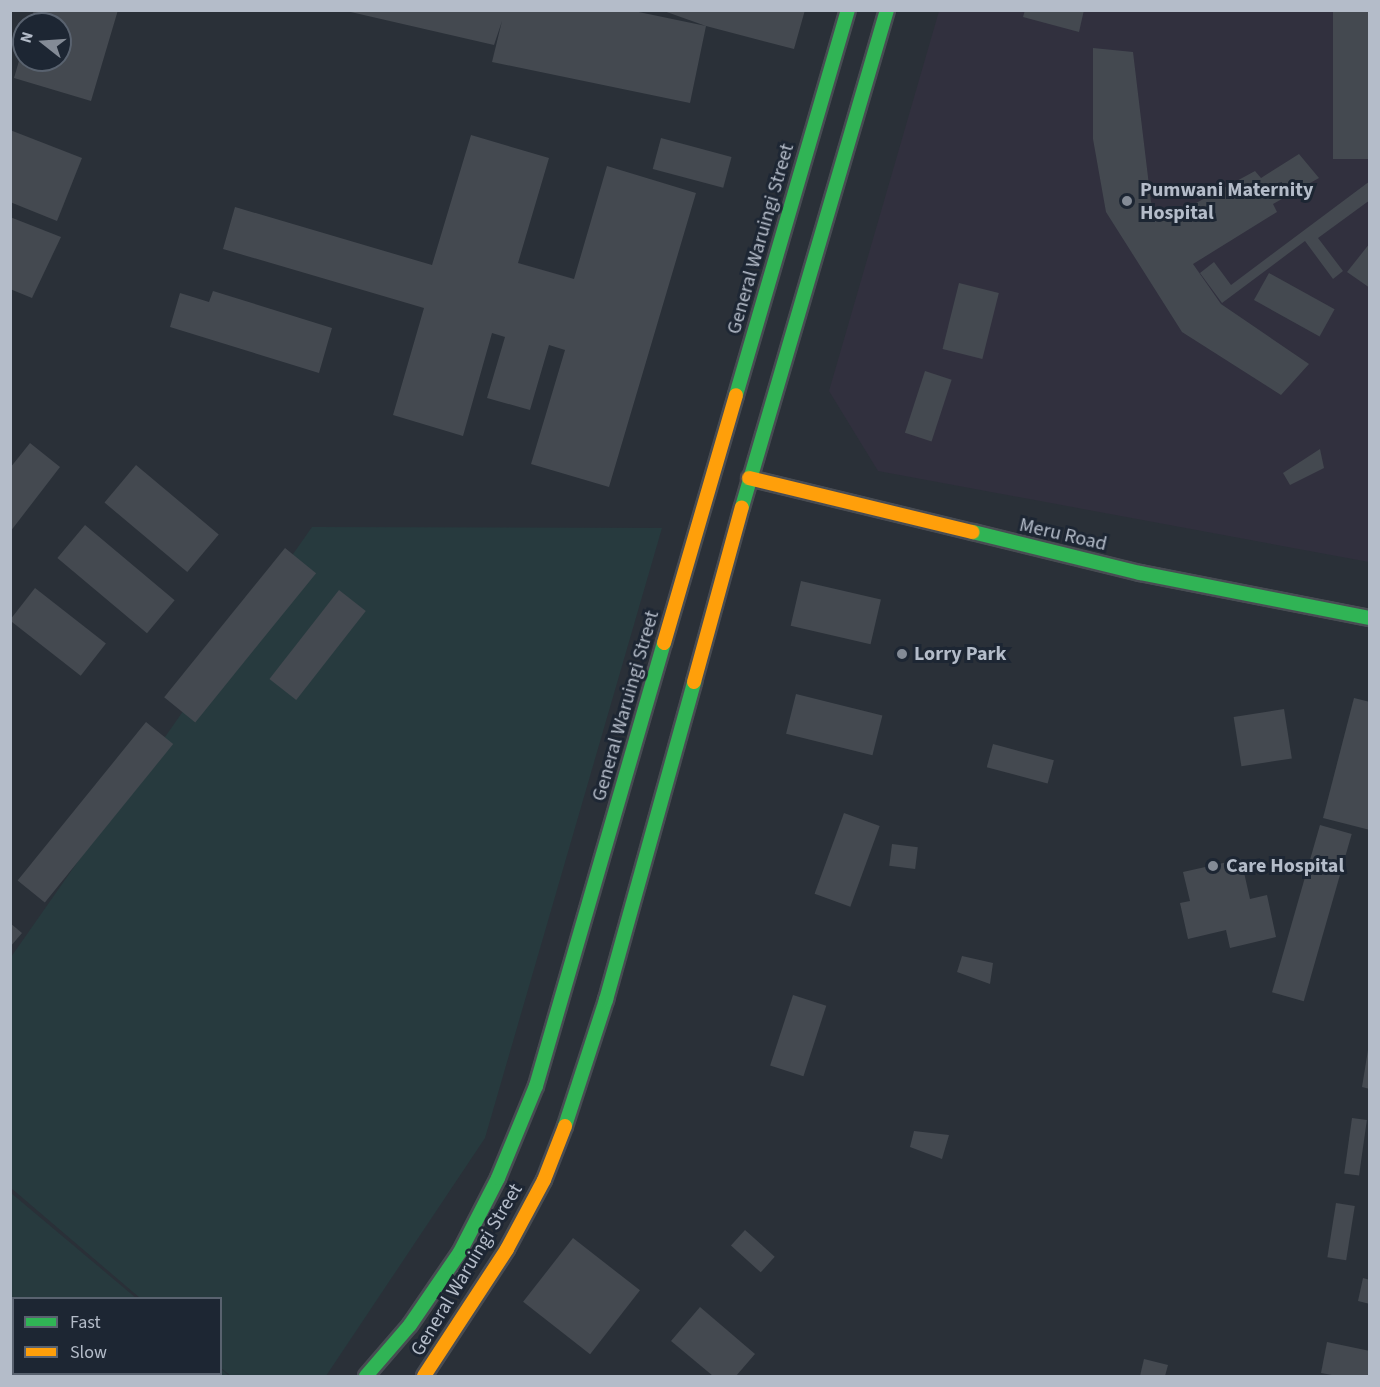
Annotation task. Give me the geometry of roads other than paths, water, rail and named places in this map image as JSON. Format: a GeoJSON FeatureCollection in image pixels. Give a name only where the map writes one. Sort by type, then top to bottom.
{"type":"FeatureCollection","features":[{"type":"Feature","properties":{"kind":"main road","name":"General Waruingi Street"},"geometry":{"type":"LineString","coordinates":[[366,1377],[410,1325],[460,1252],[498,1178],[536,1086],[848,10]]}},
{"type":"Feature","properties":{"kind":"main road","name":"General Waruingi Street"},"geometry":{"type":"LineString","coordinates":[[424,1377],[507,1249],[544,1180],[572,1108],[606,1000],[749,478],[887,10]]}},
{"type":"Feature","properties":{"kind":"main road","name":"Meru Road"},"geometry":{"type":"LineString","coordinates":[[749,478],[1140,573],[1370,618]]}},
{"type":"Feature","properties":{"kind":"place","name":"Pumwani Maternity Hospital"},"geometry":{"type":"Point","coordinates":[1127,201]}},
{"type":"Feature","properties":{"kind":"place","name":"Lorry Park"},"geometry":{"type":"Point","coordinates":[902,654]}},
{"type":"Feature","properties":{"kind":"place","name":"Care Hospital"},"geometry":{"type":"Point","coordinates":[1213,866]}}]}
